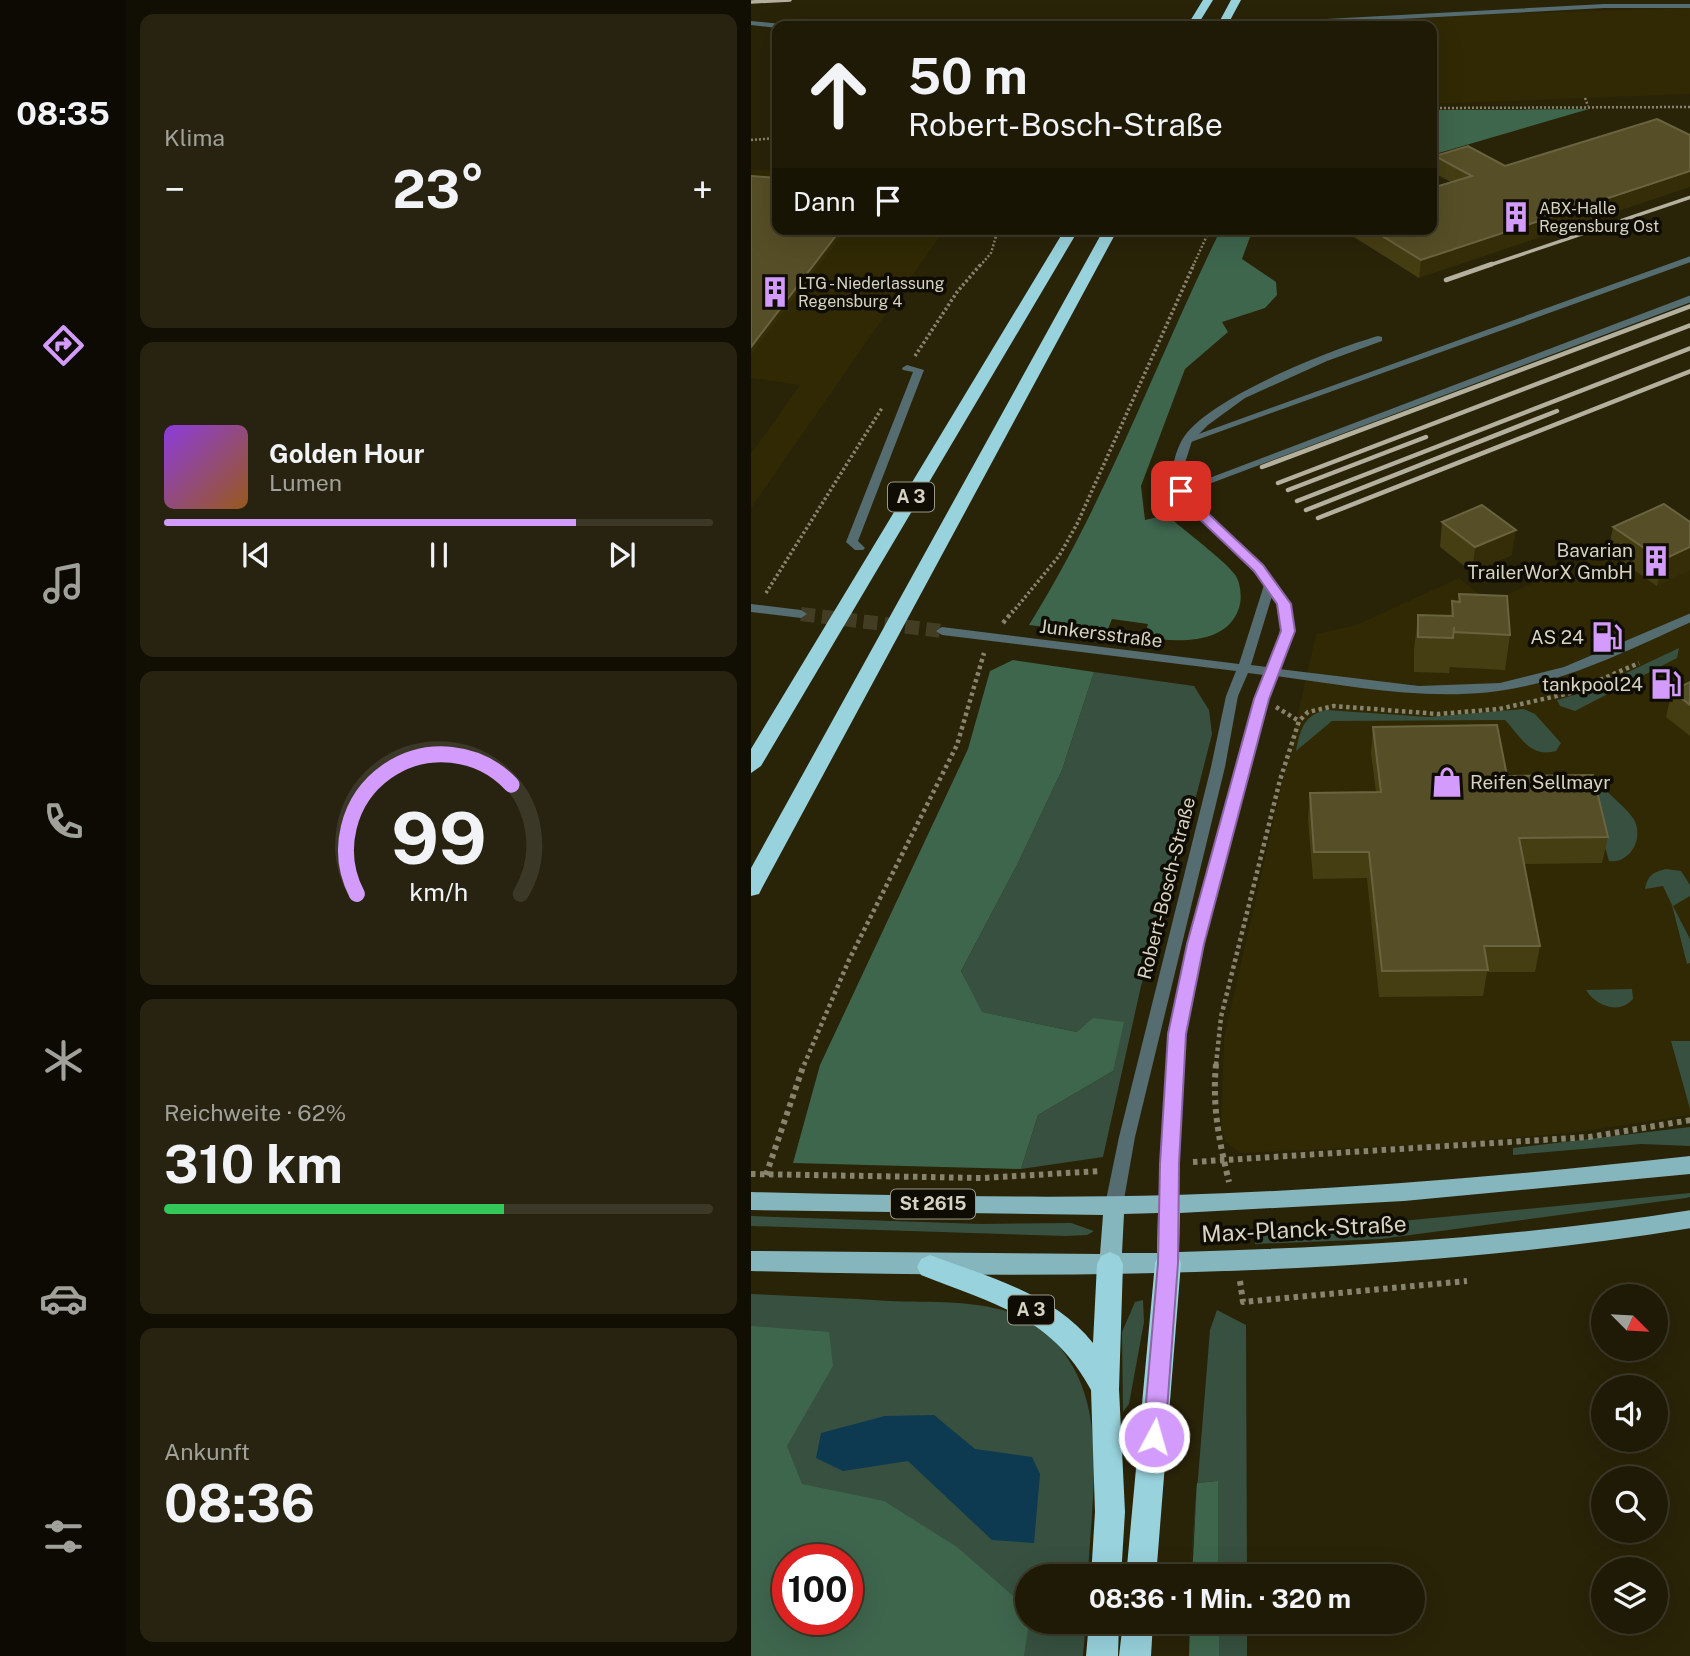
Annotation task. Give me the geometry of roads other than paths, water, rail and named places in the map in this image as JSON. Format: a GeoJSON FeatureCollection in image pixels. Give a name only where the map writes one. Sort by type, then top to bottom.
{"type":"FeatureCollection","features":[{"type":"Feature","properties":{"kind":"highway"},"geometry":{"type":"LineString","coordinates":[[1195,21],[1208,0]]}},
{"type":"Feature","properties":{"kind":"highway"},"geometry":{"type":"LineString","coordinates":[[1225,21],[1236,0]]}},
{"type":"Feature","properties":{"kind":"highway","name":"A 3"},"geometry":{"type":"LineString","coordinates":[[751,766],[1068,235]]}},
{"type":"Feature","properties":{"kind":"highway","name":"A 3"},"geometry":{"type":"LineString","coordinates":[[751,888],[1108,235]]}},
{"type":"Feature","properties":{"kind":"highway"},"geometry":{"type":"LineString","coordinates":[[1142,1564],[1168,1263]]}},
{"type":"Feature","properties":{"kind":"highway","name":"A 3"},"geometry":{"type":"LineString","coordinates":[[1107,1564],[1110,1512],[1105,1389],[1110,1264]]}},
{"type":"Feature","properties":{"kind":"highway","name":"A 3"},"geometry":{"type":"LineString","coordinates":[[930,1266],[1034,1311],[1064,1329],[1085,1353],[1105,1389]]}},
{"type":"Feature","properties":{"kind":"highway"},"geometry":{"type":"LineString","coordinates":[[1102,1656],[1103,1634]]}},
{"type":"Feature","properties":{"kind":"highway"},"geometry":{"type":"LineString","coordinates":[[1135,1656],[1137,1634]]}},
{"type":"Feature","properties":{"kind":"main road","name":"Max-Planck-Straße"},"geometry":{"type":"LineString","coordinates":[[751,1200],[1169,1204],[1391,1193],[1690,1165]]}},
{"type":"Feature","properties":{"kind":"main road"},"geometry":{"type":"LineString","coordinates":[[1168,1263],[1169,1204]]}},
{"type":"Feature","properties":{"kind":"main road"},"geometry":{"type":"LineString","coordinates":[[1110,1264],[1114,1205]]}},
{"type":"Feature","properties":{"kind":"main road","name":"Max-Planck-Straße"},"geometry":{"type":"LineString","coordinates":[[751,1261],[930,1266],[1168,1263],[1412,1251],[1690,1219]]}},
{"type":"Feature","properties":{"kind":"street"},"geometry":{"type":"LineString","coordinates":[[1326,21],[1604,6],[1690,6]]}},
{"type":"Feature","properties":{"kind":"street"},"geometry":{"type":"LineString","coordinates":[[751,23],[772,25]]}},
{"type":"Feature","properties":{"kind":"street"},"geometry":{"type":"LineString","coordinates":[[1187,440],[1690,259]]}},
{"type":"Feature","properties":{"kind":"street"},"geometry":{"type":"LineString","coordinates":[[1378,339],[1241,396],[1204,423],[1187,440],[1178,466],[1181,491],[1690,298]]}},
{"type":"Feature","properties":{"kind":"street"},"geometry":{"type":"LineString","coordinates":[[859,548],[852,542],[919,370],[907,368]]}},
{"type":"Feature","properties":{"kind":"street","name":"Robert-Bosch-Straße"},"geometry":{"type":"LineString","coordinates":[[1114,1205],[1120,1169],[1218,767],[1232,696],[1257,672],[1288,631],[1284,604],[1258,568],[1193,506],[1181,491]]}},
{"type":"Feature","properties":{"kind":"street","name":"Robert-Bosch-Straße"},"geometry":{"type":"LineString","coordinates":[[1169,1204],[1177,1034],[1257,672],[1269,586]]}},
{"type":"Feature","properties":{"kind":"street"},"geometry":{"type":"LineString","coordinates":[[754,608],[801,614]]}},
{"type":"Feature","properties":{"kind":"street"},"geometry":{"type":"LineString","coordinates":[[1257,672],[1419,690],[1471,690],[1525,682],[1581,666],[1690,617]]}},
{"type":"Feature","properties":{"kind":"street","name":"Junkersstraße"},"geometry":{"type":"LineString","coordinates":[[942,631],[1257,672]]}},
{"type":"Feature","properties":{"kind":"water"},"geometry":{"type":"Polygon","coordinates":[[[934,1415],[975,1449],[1032,1457],[1040,1474],[1034,1543],[992,1540],[908,1461],[843,1471],[816,1458],[821,1433],[885,1416],[934,1415]]]}},
{"type":"Feature","properties":{"kind":"tunnel"},"geometry":{"type":"LineString","coordinates":[[801,614],[942,631]]}},
{"type":"Feature","properties":{"kind":"railway"},"geometry":{"type":"LineString","coordinates":[[751,2],[790,0]]}},
{"type":"Feature","properties":{"kind":"railway"},"geometry":{"type":"LineString","coordinates":[[1487,266],[1691,197]]}},
{"type":"Feature","properties":{"kind":"railway"},"geometry":{"type":"LineString","coordinates":[[1446,280],[1492,264]]}},
{"type":"Feature","properties":{"kind":"railway"},"geometry":{"type":"LineString","coordinates":[[1262,467],[1691,306]]}},
{"type":"Feature","properties":{"kind":"railway"},"geometry":{"type":"LineString","coordinates":[[1278,483],[1691,325]]}},
{"type":"Feature","properties":{"kind":"railway"},"geometry":{"type":"LineString","coordinates":[[1297,501],[1691,348]]}},
{"type":"Feature","properties":{"kind":"railway"},"geometry":{"type":"LineString","coordinates":[[1318,518],[1691,371]]}},
{"type":"Feature","properties":{"kind":"railway"},"geometry":{"type":"LineString","coordinates":[[1306,510],[1557,411]]}},
{"type":"Feature","properties":{"kind":"railway"},"geometry":{"type":"LineString","coordinates":[[1288,490],[1426,437]]}},
{"type":"Feature","properties":{"kind":"place","name":"ABX-Halle Regensburg Ost"},"geometry":{"type":"Point","coordinates":[1516,217]}},
{"type":"Feature","properties":{"kind":"place","name":"LTG - Niederlassung Regensburg 4"},"geometry":{"type":"Point","coordinates":[775,292]}},
{"type":"Feature","properties":{"kind":"place","name":"Bavarian TrailerWorX GmbH"},"geometry":{"type":"Point","coordinates":[1656,561]}},
{"type":"Feature","properties":{"kind":"place","name":"AS 24"},"geometry":{"type":"Point","coordinates":[1607,637]}},
{"type":"Feature","properties":{"kind":"place","name":"tankpool24"},"geometry":{"type":"Point","coordinates":[1666,684]}},
{"type":"Feature","properties":{"kind":"place","name":"Reifen Sellmayr"},"geometry":{"type":"Point","coordinates":[1447,782]}}]}
